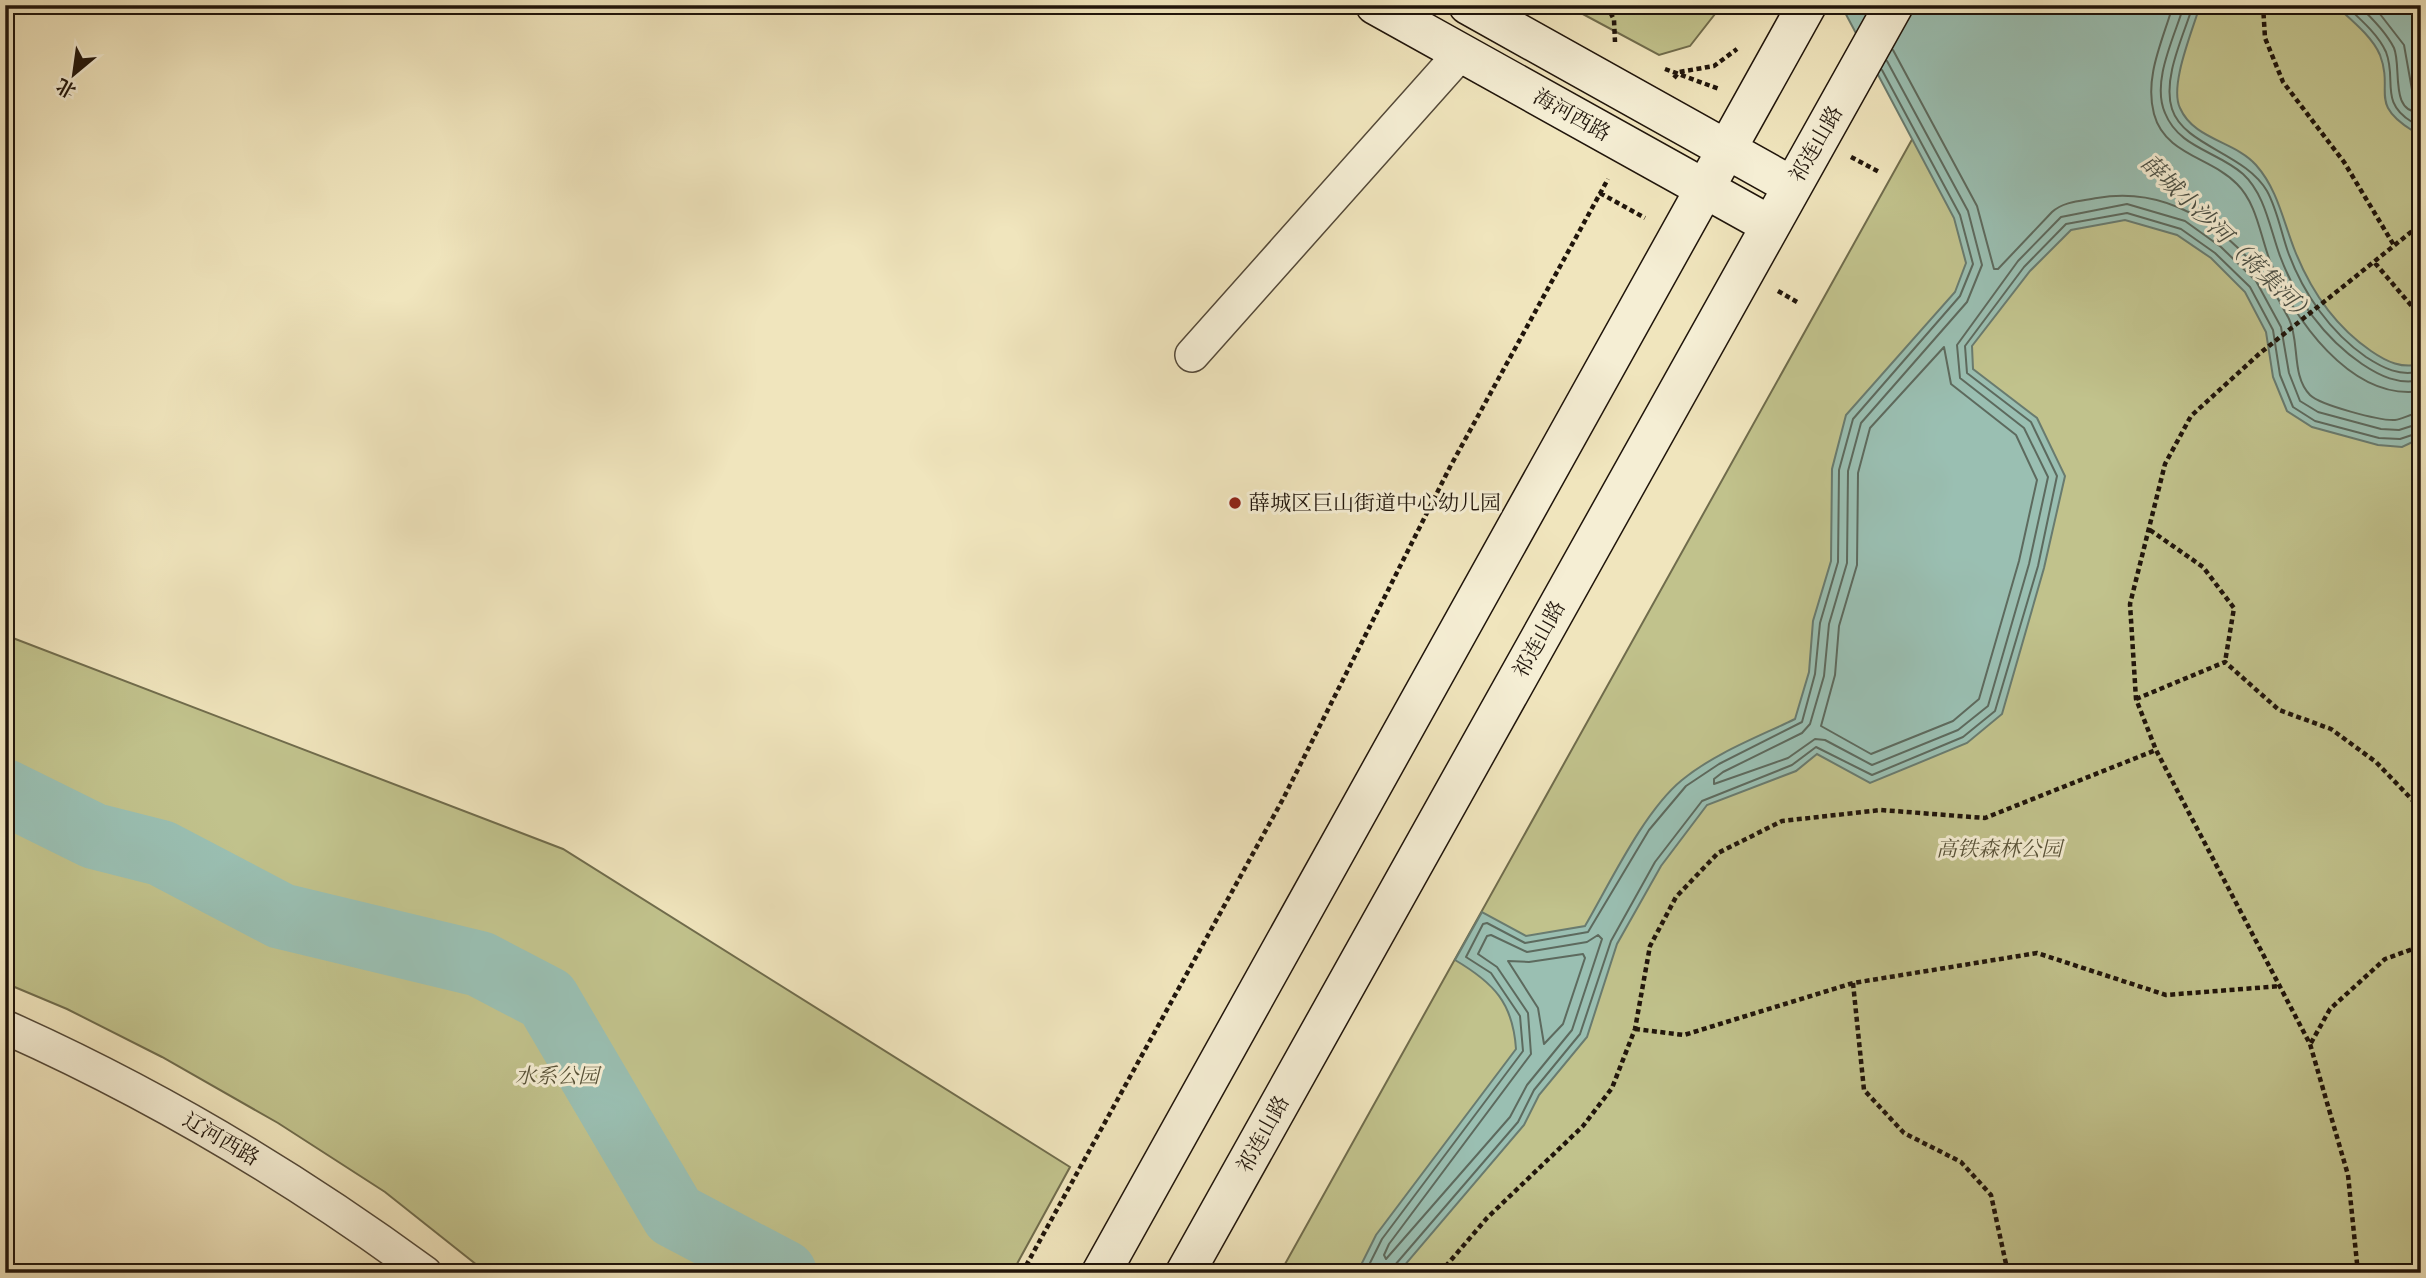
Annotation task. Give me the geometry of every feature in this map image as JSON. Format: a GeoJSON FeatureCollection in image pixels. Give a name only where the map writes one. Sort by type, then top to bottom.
{"type":"FeatureCollection","features":[{"type":"Feature","properties":{"kind":"main road","name":"海河西路"},"geometry":{"type":"LineString","coordinates":[[1375,5],[1770,225]]}},
{"type":"Feature","properties":{"kind":"main road"},"geometry":{"type":"LineString","coordinates":[[1468,5],[1791,186]]}},
{"type":"Feature","properties":{"kind":"main road","name":"祁连山路"},"geometry":{"type":"LineString","coordinates":[[1185,1273],[1894,5]]}},
{"type":"Feature","properties":{"kind":"main road"},"geometry":{"type":"LineString","coordinates":[[1101,1273],[1805,8]]}},
{"type":"Feature","properties":{"kind":"street"},"geometry":{"type":"LineString","coordinates":[[1192,355],[1461,53]]}},
{"type":"Feature","properties":{"kind":"street","name":"辽河西路"},"geometry":{"type":"LineString","coordinates":[[5,1027],[155,1101],[289,1179],[425,1273]]}},
{"type":"Feature","properties":{"kind":"path"},"geometry":{"type":"LineString","coordinates":[[1607,5],[1614,20],[1615,42]]}},
{"type":"Feature","properties":{"kind":"path"},"geometry":{"type":"LineString","coordinates":[[2263,5],[2265,38],[2283,82],[2344,162],[2395,247]]}},
{"type":"Feature","properties":{"kind":"path"},"geometry":{"type":"LineString","coordinates":[[1679,72],[1714,66],[1739,48]]}},
{"type":"Feature","properties":{"kind":"path"},"geometry":{"type":"LineString","coordinates":[[1022,1273],[1283,799],[1450,467],[1600,193]]}},
{"type":"Feature","properties":{"kind":"path"},"geometry":{"type":"LineString","coordinates":[[2358,1273],[2348,1175],[2310,1044],[2156,750],[2136,699],[2130,604],[2165,464],[2191,416],[2259,354],[2339,293],[2421,224]]}},
{"type":"Feature","properties":{"kind":"path"},"geometry":{"type":"LineString","coordinates":[[2375,263],[2421,317]]}},
{"type":"Feature","properties":{"kind":"path"},"geometry":{"type":"LineString","coordinates":[[2150,530],[2203,567],[2234,608],[2225,662]]}},
{"type":"Feature","properties":{"kind":"path"},"geometry":{"type":"LineString","coordinates":[[2136,699],[2225,662]]}},
{"type":"Feature","properties":{"kind":"path"},"geometry":{"type":"LineString","coordinates":[[2225,662],[2278,710],[2331,729],[2376,761],[2421,809]]}},
{"type":"Feature","properties":{"kind":"path"},"geometry":{"type":"LineString","coordinates":[[1440,1273],[1487,1218],[1583,1126],[1612,1088],[1635,1029],[1650,946],[1676,897],[1718,853],[1782,821],[1881,810],[1985,818],[2156,750]]}},
{"type":"Feature","properties":{"kind":"path"},"geometry":{"type":"LineString","coordinates":[[2310,1044],[2330,1009],[2385,958],[2421,946]]}},
{"type":"Feature","properties":{"kind":"path"},"geometry":{"type":"LineString","coordinates":[[1635,1029],[1684,1035],[1853,983],[2037,953],[2166,995],[2281,986]]}},
{"type":"Feature","properties":{"kind":"path"},"geometry":{"type":"LineString","coordinates":[[1853,983],[1864,1090],[1904,1133],[1961,1162],[1991,1195],[2008,1273]]}},
{"type":"Feature","properties":{"kind":"green space"},"geometry":{"type":"Polygon","coordinates":[[[1566,5],[1722,5],[1690,46],[1659,55],[1566,5]]]}},
{"type":"Feature","properties":{"kind":"green space","name":"高铁森林公园"},"geometry":{"type":"Polygon","coordinates":[[[1987,5],[2421,5],[2421,1273],[1280,1273],[1987,5]]]}},
{"type":"Feature","properties":{"kind":"green space","name":"水系公园"},"geometry":{"type":"Polygon","coordinates":[[[5,635],[563,849],[1070,1167],[1012,1273],[487,1273],[385,1192],[278,1123],[162,1057],[67,1009],[5,983],[5,635]]]}},
{"type":"Feature","properties":{"kind":"water","name":"薛城小沙河（蒋集河）"},"geometry":{"type":"Polygon","coordinates":[[[1841,5],[2200,5],[2180,72],[2177,98],[2180,108],[2186,119],[2195,127],[2237,150],[2264,175],[2275,195],[2295,251],[2309,280],[2326,307],[2347,331],[2371,351],[2389,361],[2407,366],[2421,364],[2421,438],[2402,447],[2378,445],[2312,427],[2287,411],[2273,377],[2266,332],[2245,292],[2211,258],[2177,235],[2125,220],[2071,230],[2030,271],[1972,346],[1973,369],[2037,418],[2065,476],[2044,568],[2002,714],[1967,743],[1870,783],[1817,754],[1796,771],[1707,805],[1661,866],[1617,944],[1587,1037],[1539,1095],[1524,1125],[1398,1273],[1357,1273],[1376,1235],[1516,1049],[1511,1019],[1499,996],[1481,977],[1455,960],[1482,912],[1526,936],[1585,926],[1641,828],[1668,793],[1708,762],[1795,719],[1809,672],[1813,621],[1831,561],[1832,469],[1846,415],[1955,292],[1966,263],[1954,218],[1841,5]]]}},
{"type":"Feature","properties":{"kind":"water"},"geometry":{"type":"Polygon","coordinates":[[[2335,5],[2421,5],[2421,126],[2413,131],[2391,113],[2386,104],[2384,68],[2380,55],[2372,41],[2335,5]]]}},
{"type":"Feature","properties":{"kind":"waterway"},"geometry":{"type":"LineString","coordinates":[[5,792],[94,836],[161,853],[281,916],[480,964],[547,999],[674,1215],[784,1273]]}},
{"type":"Feature","properties":{"kind":"place","name":"薛城区巨山街道中心幼儿园"},"geometry":{"type":"Point","coordinates":[1235,503]}}]}
